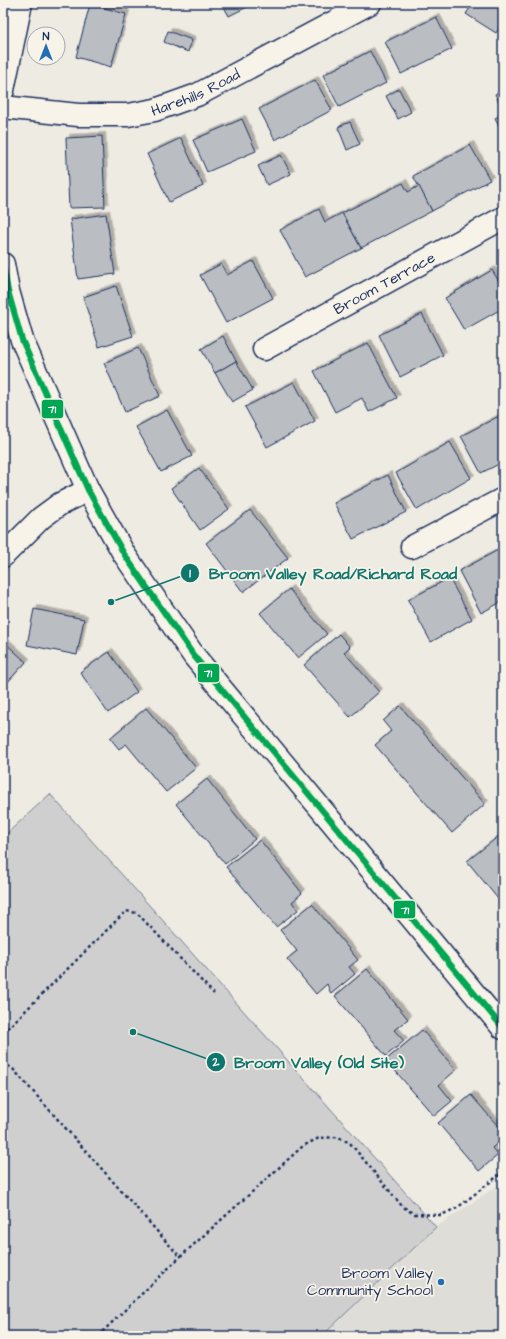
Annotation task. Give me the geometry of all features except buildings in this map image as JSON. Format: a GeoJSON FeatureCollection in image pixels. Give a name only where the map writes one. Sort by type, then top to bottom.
{"type":"FeatureCollection","features":[{"type":"Feature","properties":{"kind":"street"},"geometry":{"type":"LineString","coordinates":[[3,90],[21,3]]}},
{"type":"Feature","properties":{"kind":"street","name":"Harehills Road"},"geometry":{"type":"LineString","coordinates":[[3,107],[78,115],[128,115],[155,110],[197,95],[370,3]]}},
{"type":"Feature","properties":{"kind":"street","name":"Broom Terrace"},"geometry":{"type":"LineString","coordinates":[[264,349],[503,218]]}},
{"type":"Feature","properties":{"kind":"street"},"geometry":{"type":"LineString","coordinates":[[3,264],[8,291],[22,340],[88,490],[124,554],[194,656],[503,1028]]}},
{"type":"Feature","properties":{"kind":"street"},"geometry":{"type":"LineString","coordinates":[[3,556],[41,518],[60,504],[88,490]]}},
{"type":"Feature","properties":{"kind":"street"},"geometry":{"type":"LineString","coordinates":[[412,547],[503,499]]}},
{"type":"Feature","properties":{"kind":"path"},"geometry":{"type":"LineString","coordinates":[[3,1033],[126,911],[137,913],[214,994]]}},
{"type":"Feature","properties":{"kind":"path"},"geometry":{"type":"LineString","coordinates":[[3,1062],[13,1069],[180,1257]]}},
{"type":"Feature","properties":{"kind":"path"},"geometry":{"type":"LineString","coordinates":[[98,1336],[180,1257],[303,1146],[319,1138],[338,1137],[350,1143],[402,1206],[414,1214],[441,1215],[457,1208],[503,1172]]}},
{"type":"Feature","properties":{"kind":"shaded area"},"geometry":{"type":"Polygon","coordinates":[[[50,794],[436,1227],[322,1336],[3,1336],[3,837],[50,794]]]}},
{"type":"Feature","properties":{"kind":"shaded area","name":"Broom Valley Community School"},"geometry":{"type":"Polygon","coordinates":[[[503,1182],[503,1336],[322,1336],[436,1227],[503,1182]]]}},
{"type":"Feature","properties":{"kind":"transit line","name":"71"},"geometry":{"type":"LineString","coordinates":[[3,264],[8,291],[22,340],[88,490],[124,554],[194,656],[503,1028]]}},
{"type":"Feature","properties":{"kind":"place","name":"Broom Valley Road/Richard Road"},"geometry":{"type":"Point","coordinates":[111,602]}},
{"type":"Feature","properties":{"kind":"place","name":"Broom Valley (Old Site)"},"geometry":{"type":"Point","coordinates":[133,1032]}},
{"type":"Feature","properties":{"kind":"place","name":"Broom Valley Community School"},"geometry":{"type":"Point","coordinates":[441,1282]}}]}
